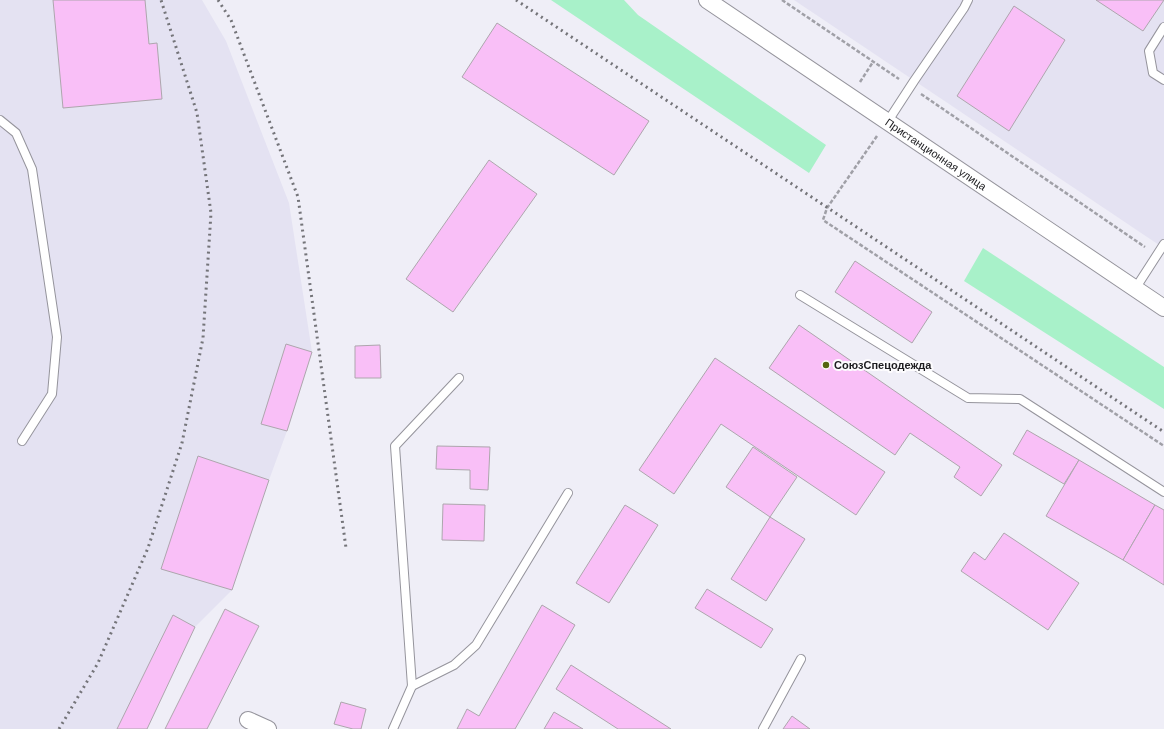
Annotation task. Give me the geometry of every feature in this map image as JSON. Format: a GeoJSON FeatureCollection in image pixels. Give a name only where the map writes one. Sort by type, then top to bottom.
{"type":"FeatureCollection","features":[{"type":"Feature","properties":{"kind":"street","name":"Пристанционная улица"},"geometry":{"type":"LineString","coordinates":[[707,0],[1164,308]]}},
{"type":"Feature","properties":{"kind":"street"},"geometry":{"type":"LineString","coordinates":[[248,720],[268,729]]}},
{"type":"Feature","properties":{"kind":"lane"},"geometry":{"type":"LineString","coordinates":[[888,121],[968,0]]}},
{"type":"Feature","properties":{"kind":"lane"},"geometry":{"type":"LineString","coordinates":[[1164,27],[1149,51],[1152,72],[1164,80]]}},
{"type":"Feature","properties":{"kind":"lane"},"geometry":{"type":"LineString","coordinates":[[0,120],[16,133],[32,169],[57,337],[52,394],[22,441]]}},
{"type":"Feature","properties":{"kind":"lane"},"geometry":{"type":"LineString","coordinates":[[1135,289],[1156,254],[1164,244]]}},
{"type":"Feature","properties":{"kind":"lane"},"geometry":{"type":"LineString","coordinates":[[800,295],[968,398],[1020,399],[1164,492]]}},
{"type":"Feature","properties":{"kind":"lane"},"geometry":{"type":"LineString","coordinates":[[393,729],[412,686],[396,446],[458,378]]}},
{"type":"Feature","properties":{"kind":"lane"},"geometry":{"type":"LineString","coordinates":[[412,686],[454,665],[476,645],[568,493]]}},
{"type":"Feature","properties":{"kind":"lane"},"geometry":{"type":"LineString","coordinates":[[763,729],[801,659]]}},
{"type":"Feature","properties":{"kind":"path"},"geometry":{"type":"LineString","coordinates":[[782,0],[1156,254]]}},
{"type":"Feature","properties":{"kind":"path"},"geometry":{"type":"LineString","coordinates":[[858,85],[874,62]]}},
{"type":"Feature","properties":{"kind":"path"},"geometry":{"type":"LineString","coordinates":[[878,135],[827,208],[823,220],[1164,446]]}},
{"type":"Feature","properties":{"kind":"shaded area"},"geometry":{"type":"Polygon","coordinates":[[[0,0],[202,0],[226,41],[289,203],[312,352],[287,431],[232,590],[195,627],[147,729],[0,729],[0,0]]]}},
{"type":"Feature","properties":{"kind":"shaded area"},"geometry":{"type":"Polygon","coordinates":[[[794,0],[1164,0],[1164,248],[1162,247],[794,0]]]}},
{"type":"Feature","properties":{"kind":"green space"},"geometry":{"type":"Polygon","coordinates":[[[551,0],[624,0],[638,15],[826,145],[809,173],[551,0]]]}},
{"type":"Feature","properties":{"kind":"green space"},"geometry":{"type":"Polygon","coordinates":[[[983,248],[1164,367],[1164,409],[964,281],[983,248]]]}},
{"type":"Feature","properties":{"kind":"building"},"geometry":{"type":"Polygon","coordinates":[[[53,0],[145,0],[149,44],[157,43],[162,99],[63,108],[53,0]]]}},
{"type":"Feature","properties":{"kind":"building"},"geometry":{"type":"Polygon","coordinates":[[[1096,0],[1164,0],[1143,31],[1096,0]]]}},
{"type":"Feature","properties":{"kind":"building"},"geometry":{"type":"Polygon","coordinates":[[[1014,6],[1065,40],[1009,131],[957,96],[1014,6]]]}},
{"type":"Feature","properties":{"kind":"building"},"geometry":{"type":"Polygon","coordinates":[[[497,23],[649,121],[614,175],[462,77],[497,23]]]}},
{"type":"Feature","properties":{"kind":"building"},"geometry":{"type":"Polygon","coordinates":[[[489,160],[537,194],[453,312],[406,279],[489,160]]]}},
{"type":"Feature","properties":{"kind":"building"},"geometry":{"type":"Polygon","coordinates":[[[855,261],[932,312],[912,343],[835,292],[855,261]]]}},
{"type":"Feature","properties":{"kind":"building"},"geometry":{"type":"Polygon","coordinates":[[[799,325],[1002,465],[981,496],[954,477],[960,467],[910,433],[895,455],[769,368],[799,325]]]}},
{"type":"Feature","properties":{"kind":"building"},"geometry":{"type":"Polygon","coordinates":[[[286,344],[312,352],[287,431],[261,424],[286,344]]]}},
{"type":"Feature","properties":{"kind":"building"},"geometry":{"type":"Polygon","coordinates":[[[380,345],[381,378],[355,378],[355,346],[380,345]]]}},
{"type":"Feature","properties":{"kind":"building"},"geometry":{"type":"Polygon","coordinates":[[[715,358],[885,472],[856,515],[721,424],[674,494],[639,470],[715,358]]]}},
{"type":"Feature","properties":{"kind":"building"},"geometry":{"type":"Polygon","coordinates":[[[1027,430],[1079,460],[1064,484],[1013,454],[1027,430]]]}},
{"type":"Feature","properties":{"kind":"building"},"geometry":{"type":"Polygon","coordinates":[[[437,446],[490,447],[488,490],[470,489],[470,470],[436,469],[437,446]]]}},
{"type":"Feature","properties":{"kind":"building"},"geometry":{"type":"Polygon","coordinates":[[[753,447],[797,477],[770,517],[726,487],[753,447]]]}},
{"type":"Feature","properties":{"kind":"building"},"geometry":{"type":"Polygon","coordinates":[[[198,456],[269,480],[232,590],[161,569],[198,456]]]}},
{"type":"Feature","properties":{"kind":"building"},"geometry":{"type":"Polygon","coordinates":[[[1079,460],[1155,505],[1123,560],[1046,516],[1079,460]]]}},
{"type":"Feature","properties":{"kind":"building"},"geometry":{"type":"Polygon","coordinates":[[[443,504],[485,505],[484,541],[442,540],[443,504]]]}},
{"type":"Feature","properties":{"kind":"building"},"geometry":{"type":"Polygon","coordinates":[[[625,505],[658,525],[609,603],[576,583],[625,505]]]}},
{"type":"Feature","properties":{"kind":"building"},"geometry":{"type":"Polygon","coordinates":[[[1155,505],[1164,510],[1164,585],[1123,560],[1155,505]]]}},
{"type":"Feature","properties":{"kind":"building"},"geometry":{"type":"Polygon","coordinates":[[[770,517],[805,539],[766,601],[731,579],[770,517]]]}},
{"type":"Feature","properties":{"kind":"building"},"geometry":{"type":"Polygon","coordinates":[[[1004,533],[1079,583],[1048,630],[961,571],[974,552],[985,560],[1004,533]]]}},
{"type":"Feature","properties":{"kind":"building"},"geometry":{"type":"Polygon","coordinates":[[[707,589],[773,629],[761,648],[695,608],[707,589]]]}},
{"type":"Feature","properties":{"kind":"building"},"geometry":{"type":"Polygon","coordinates":[[[542,605],[575,625],[515,729],[457,729],[467,709],[479,716],[542,605]]]}},
{"type":"Feature","properties":{"kind":"building"},"geometry":{"type":"Polygon","coordinates":[[[225,609],[259,626],[207,729],[165,729],[225,609]]]}},
{"type":"Feature","properties":{"kind":"building"},"geometry":{"type":"Polygon","coordinates":[[[173,615],[195,627],[147,729],[117,729],[173,615]]]}},
{"type":"Feature","properties":{"kind":"building"},"geometry":{"type":"Polygon","coordinates":[[[571,665],[671,729],[618,729],[556,689],[571,665]]]}},
{"type":"Feature","properties":{"kind":"building"},"geometry":{"type":"Polygon","coordinates":[[[341,702],[366,709],[361,729],[353,729],[334,724],[341,702]]]}},
{"type":"Feature","properties":{"kind":"building"},"geometry":{"type":"Polygon","coordinates":[[[554,712],[583,729],[544,729],[554,712]]]}},
{"type":"Feature","properties":{"kind":"building"},"geometry":{"type":"Polygon","coordinates":[[[792,716],[810,729],[783,729],[792,716]]]}},
{"type":"Feature","properties":{"kind":"railway"},"geometry":{"type":"LineString","coordinates":[[59,729],[98,663],[148,548],[182,443],[203,338],[211,213],[197,113],[161,0]]}},
{"type":"Feature","properties":{"kind":"railway"},"geometry":{"type":"LineString","coordinates":[[218,0],[231,20],[298,197],[346,548]]}},
{"type":"Feature","properties":{"kind":"railway"},"geometry":{"type":"LineString","coordinates":[[516,0],[1164,432]]}},
{"type":"Feature","properties":{"kind":"place","name":"СоюзСпецодежда"},"geometry":{"type":"Point","coordinates":[826,365]}}]}
